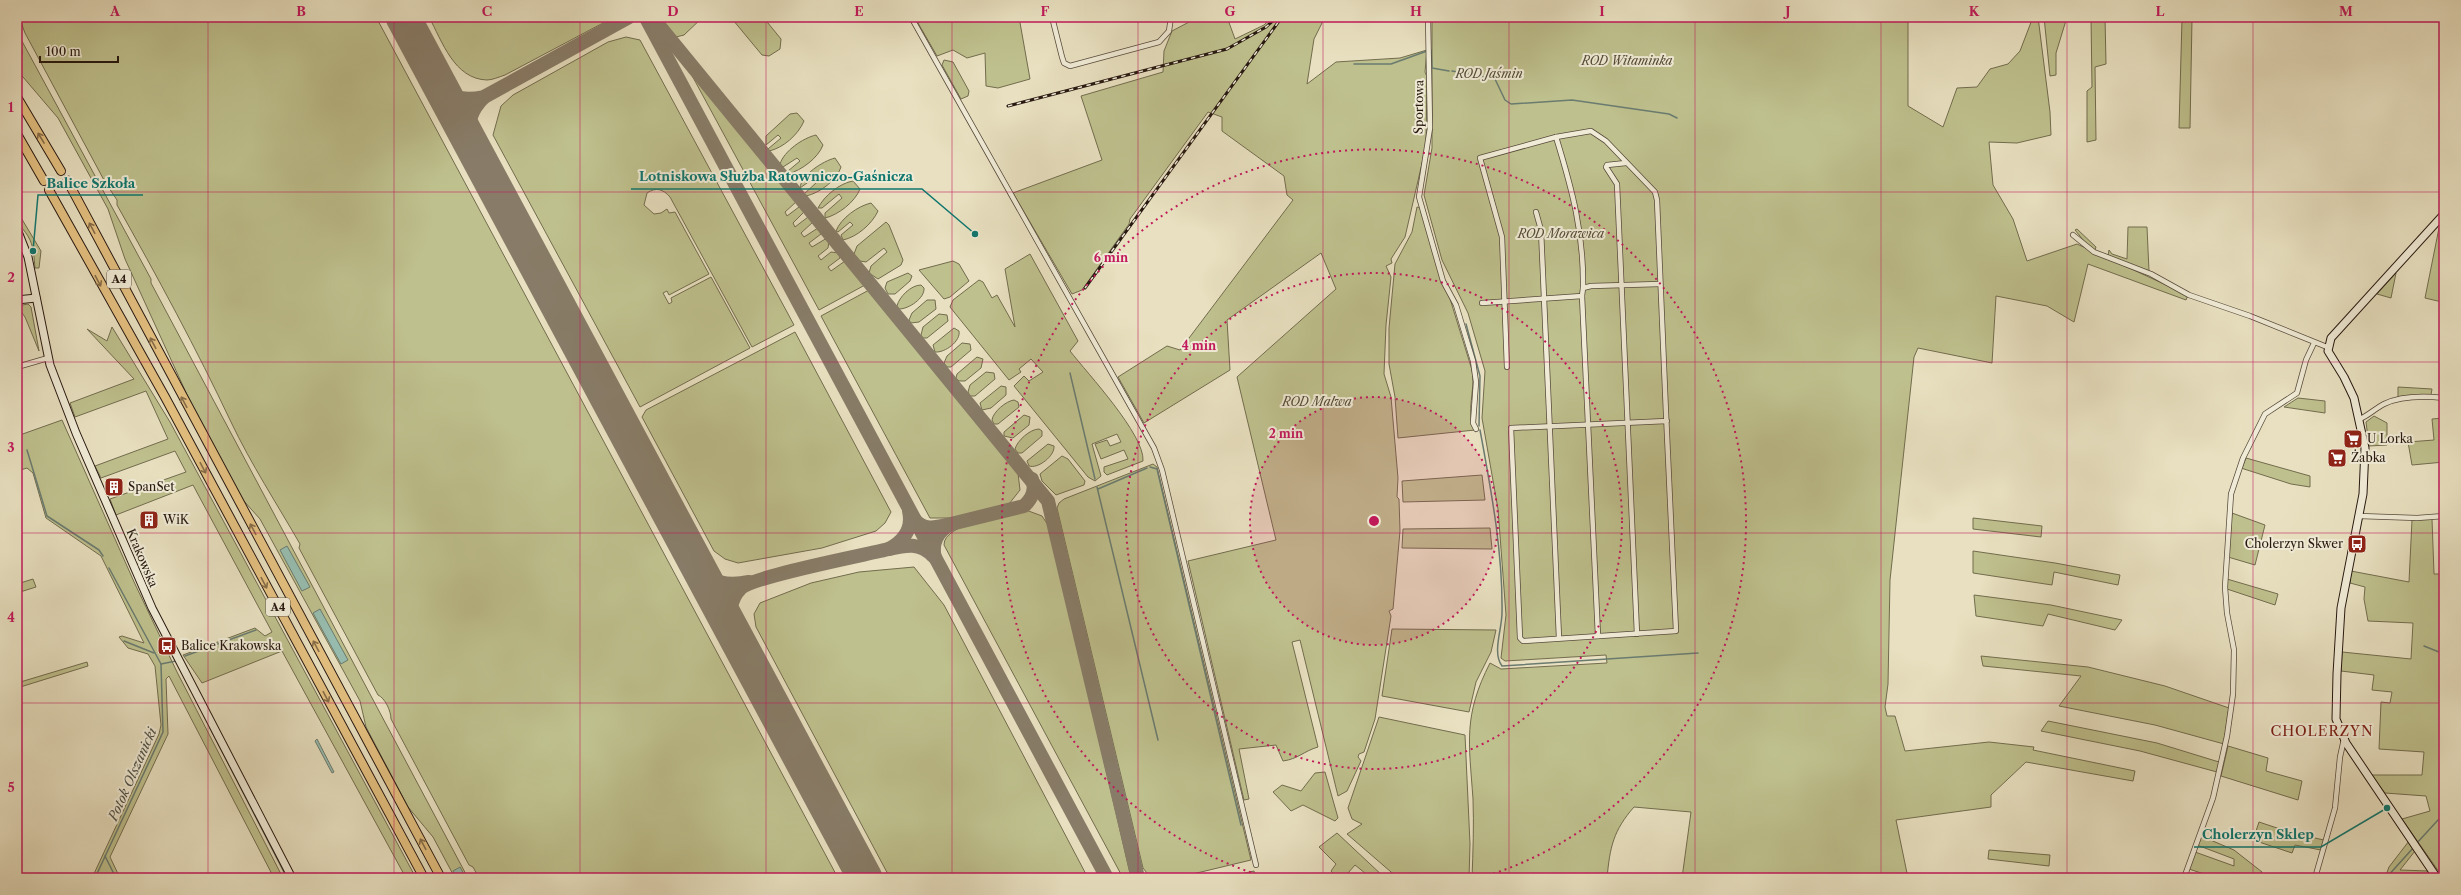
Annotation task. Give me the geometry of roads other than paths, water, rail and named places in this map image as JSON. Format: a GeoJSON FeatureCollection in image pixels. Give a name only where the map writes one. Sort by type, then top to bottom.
{"type":"FeatureCollection","features":[{"type":"Feature","properties":{"kind":"highway"},"geometry":{"type":"LineString","coordinates":[[17,96],[61,171]]}},
{"type":"Feature","properties":{"kind":"highway"},"geometry":{"type":"LineString","coordinates":[[17,134],[44,181]]}},
{"type":"Feature","properties":{"kind":"highway","name":"A4"},"geometry":{"type":"LineString","coordinates":[[67,180],[441,878]]}},
{"type":"Feature","properties":{"kind":"highway","name":"A4"},"geometry":{"type":"LineString","coordinates":[[49,190],[165,397],[424,878]]}},
{"type":"Feature","properties":{"kind":"street"},"geometry":{"type":"LineString","coordinates":[[911,17],[1154,448],[1165,486],[1256,865]]}},
{"type":"Feature","properties":{"kind":"street"},"geometry":{"type":"LineString","coordinates":[[1052,17],[1064,63],[1070,66],[1159,42],[1169,31],[1171,17]]}},
{"type":"Feature","properties":{"kind":"street","name":"Sportowa"},"geometry":{"type":"LineString","coordinates":[[1428,17],[1430,128],[1419,197],[1443,281],[1456,305],[1473,361],[1476,382],[1473,423],[1476,428]]}},
{"type":"Feature","properties":{"kind":"street"},"geometry":{"type":"LineString","coordinates":[[1507,367],[1502,237],[1480,158],[1556,137],[1591,131],[1606,141],[1655,192],[1657,200],[1660,284],[1667,421],[1676,631],[1523,641],[1520,638],[1511,428],[1667,421]]}},
{"type":"Feature","properties":{"kind":"street"},"geometry":{"type":"LineString","coordinates":[[1556,137],[1574,198],[1581,231],[1582,296],[1598,636]]}},
{"type":"Feature","properties":{"kind":"street"},"geometry":{"type":"LineString","coordinates":[[1626,163],[1607,165],[1606,167],[1617,184],[1637,634]]}},
{"type":"Feature","properties":{"kind":"street"},"geometry":{"type":"LineString","coordinates":[[1536,212],[1541,230],[1559,638]]}},
{"type":"Feature","properties":{"kind":"street"},"geometry":{"type":"LineString","coordinates":[[2437,878],[2344,739],[2336,719],[2337,666],[2343,597],[2359,516],[2365,466],[2364,440],[2360,419],[2349,387],[2330,356],[2328,347],[2331,338],[2444,214]]}},
{"type":"Feature","properties":{"kind":"street","name":"Krakowska"},"geometry":{"type":"LineString","coordinates":[[17,229],[27,253],[48,358],[63,401],[142,587],[292,878]]}},
{"type":"Feature","properties":{"kind":"street"},"geometry":{"type":"LineString","coordinates":[[2073,235],[2086,247],[2104,257],[2151,274],[2189,295],[2286,329],[2314,343],[2328,347]]}},
{"type":"Feature","properties":{"kind":"street"},"geometry":{"type":"LineString","coordinates":[[1583,288],[1660,284]]}},
{"type":"Feature","properties":{"kind":"street"},"geometry":{"type":"LineString","coordinates":[[1482,303],[1504,300],[1582,296]]}},
{"type":"Feature","properties":{"kind":"street"},"geometry":{"type":"LineString","coordinates":[[17,300],[36,298]]}},
{"type":"Feature","properties":{"kind":"street"},"geometry":{"type":"LineString","coordinates":[[2184,878],[2213,798],[2227,736],[2233,694],[2234,650],[2227,613],[2225,587],[2231,494],[2243,458],[2260,422],[2265,414],[2297,393],[2310,350],[2314,343]]}},
{"type":"Feature","properties":{"kind":"street"},"geometry":{"type":"LineString","coordinates":[[17,367],[48,358]]}},
{"type":"Feature","properties":{"kind":"street"},"geometry":{"type":"LineString","coordinates":[[2360,419],[2374,412],[2384,404],[2402,399],[2444,398]]}},
{"type":"Feature","properties":{"kind":"street"},"geometry":{"type":"LineString","coordinates":[[2359,516],[2417,518],[2444,516]]}},
{"type":"Feature","properties":{"kind":"street"},"geometry":{"type":"LineString","coordinates":[[2315,878],[2335,808],[2340,757],[2344,739]]}},
{"type":"Feature","properties":{"kind":"water"},"geometry":{"type":"Polygon","coordinates":[[[287,546],[310,587],[302,591],[280,550],[287,546]]]}},
{"type":"Feature","properties":{"kind":"water"},"geometry":{"type":"Polygon","coordinates":[[[320,609],[348,660],[341,664],[313,613],[320,609]]]}},
{"type":"Feature","properties":{"kind":"water"},"geometry":{"type":"Polygon","coordinates":[[[317,739],[334,772],[332,773],[315,741],[317,739]]]}},
{"type":"Feature","properties":{"kind":"water"},"geometry":{"type":"Polygon","coordinates":[[[460,867],[466,878],[457,878],[453,871],[460,867]]]}},
{"type":"Feature","properties":{"kind":"waterway"},"geometry":{"type":"LineString","coordinates":[[1431,50],[1432,68],[1449,71]]}},
{"type":"Feature","properties":{"kind":"waterway"},"geometry":{"type":"LineString","coordinates":[[1354,64],[1391,64],[1427,51]]}},
{"type":"Feature","properties":{"kind":"waterway"},"geometry":{"type":"LineString","coordinates":[[1452,71],[1495,79],[1505,100],[1511,104],[1572,100],[1669,114],[1677,118]]}},
{"type":"Feature","properties":{"kind":"waterway"},"geometry":{"type":"LineString","coordinates":[[1466,324],[1480,376],[1479,426]]}},
{"type":"Feature","properties":{"kind":"waterway"},"geometry":{"type":"LineString","coordinates":[[1070,373],[1095,479]]}},
{"type":"Feature","properties":{"kind":"waterway"},"geometry":{"type":"LineString","coordinates":[[1480,430],[1496,521],[1501,567],[1502,619],[1498,641],[1498,654],[1499,661],[1502,666],[1698,653]]}},
{"type":"Feature","properties":{"kind":"waterway"},"geometry":{"type":"LineString","coordinates":[[27,450],[47,516],[99,550],[103,556]]}},
{"type":"Feature","properties":{"kind":"waterway"},"geometry":{"type":"LineString","coordinates":[[1150,467],[1157,469],[1241,825]]}},
{"type":"Feature","properties":{"kind":"waterway"},"geometry":{"type":"LineString","coordinates":[[1098,489],[1147,468]]}},
{"type":"Feature","properties":{"kind":"waterway"},"geometry":{"type":"LineString","coordinates":[[1097,487],[1158,740]]}},
{"type":"Feature","properties":{"kind":"waterway","name":"Potok Olszanicki"},"geometry":{"type":"LineString","coordinates":[[95,878],[163,732],[161,664],[109,568]]}},
{"type":"Feature","properties":{"kind":"waterway","name":"Potok Olszanicki"},"geometry":{"type":"LineString","coordinates":[[185,656],[256,630]]}},
{"type":"Feature","properties":{"kind":"waterway"},"geometry":{"type":"LineString","coordinates":[[124,641],[154,653]]}},
{"type":"Feature","properties":{"kind":"waterway"},"geometry":{"type":"LineString","coordinates":[[2424,646],[2444,654]]}},
{"type":"Feature","properties":{"kind":"waterway","name":"Potok Olszanicki"},"geometry":{"type":"LineString","coordinates":[[161,664],[176,661]]}},
{"type":"Feature","properties":{"kind":"waterway"},"geometry":{"type":"LineString","coordinates":[[210,728],[287,878]]}},
{"type":"Feature","properties":{"kind":"waterway"},"geometry":{"type":"LineString","coordinates":[[2416,844],[2438,820],[2444,819]]}},
{"type":"Feature","properties":{"kind":"waterway"},"geometry":{"type":"LineString","coordinates":[[2386,878],[2414,847]]}},
{"type":"Feature","properties":{"kind":"waterway"},"geometry":{"type":"LineString","coordinates":[[105,856],[116,878]]}},
{"type":"Feature","properties":{"kind":"railway"},"geometry":{"type":"LineString","coordinates":[[1008,106],[1227,49],[1266,27],[1277,17]]}},
{"type":"Feature","properties":{"kind":"railway"},"geometry":{"type":"LineString","coordinates":[[1085,288],[1282,17]]}},
{"type":"Feature","properties":{"kind":"place","name":"Lotniskowa Służba Ratowniczo-Gaśnicza"},"geometry":{"type":"Point","coordinates":[975,234]}},
{"type":"Feature","properties":{"kind":"place","name":"Balice Szkoła"},"geometry":{"type":"Point","coordinates":[33,251]}},
{"type":"Feature","properties":{"kind":"place","name":"U Lorka"},"geometry":{"type":"Point","coordinates":[2353,439]}},
{"type":"Feature","properties":{"kind":"place","name":"Żabka"},"geometry":{"type":"Point","coordinates":[2337,458]}},
{"type":"Feature","properties":{"kind":"place","name":"SpanSet"},"geometry":{"type":"Point","coordinates":[114,487]}},
{"type":"Feature","properties":{"kind":"place","name":"WiK"},"geometry":{"type":"Point","coordinates":[149,520]}},
{"type":"Feature","properties":{"kind":"place","name":"Cholerzyn Skwer"},"geometry":{"type":"Point","coordinates":[2357,544]}},
{"type":"Feature","properties":{"kind":"place","name":"Balice Krakowska"},"geometry":{"type":"Point","coordinates":[167,646]}},
{"type":"Feature","properties":{"kind":"place","name":"Cholerzyn Sklep"},"geometry":{"type":"Point","coordinates":[2387,808]}},
{"type":"Feature","properties":{"kind":"district","name":"CHOLERZYN"},"geometry":{"type":"Point","coordinates":[2322,731]}},
{"type":"Feature","properties":{"kind":"park label","name":"ROD Witaminka"},"geometry":{"type":"Point","coordinates":[1627,61]}},
{"type":"Feature","properties":{"kind":"park label","name":"ROD Jaśmin"},"geometry":{"type":"Point","coordinates":[1489,74]}},
{"type":"Feature","properties":{"kind":"park label","name":"ROD Morawica"},"geometry":{"type":"Point","coordinates":[1561,234]}},
{"type":"Feature","properties":{"kind":"park label","name":"ROD Malwa"},"geometry":{"type":"Point","coordinates":[1317,402]}}]}
